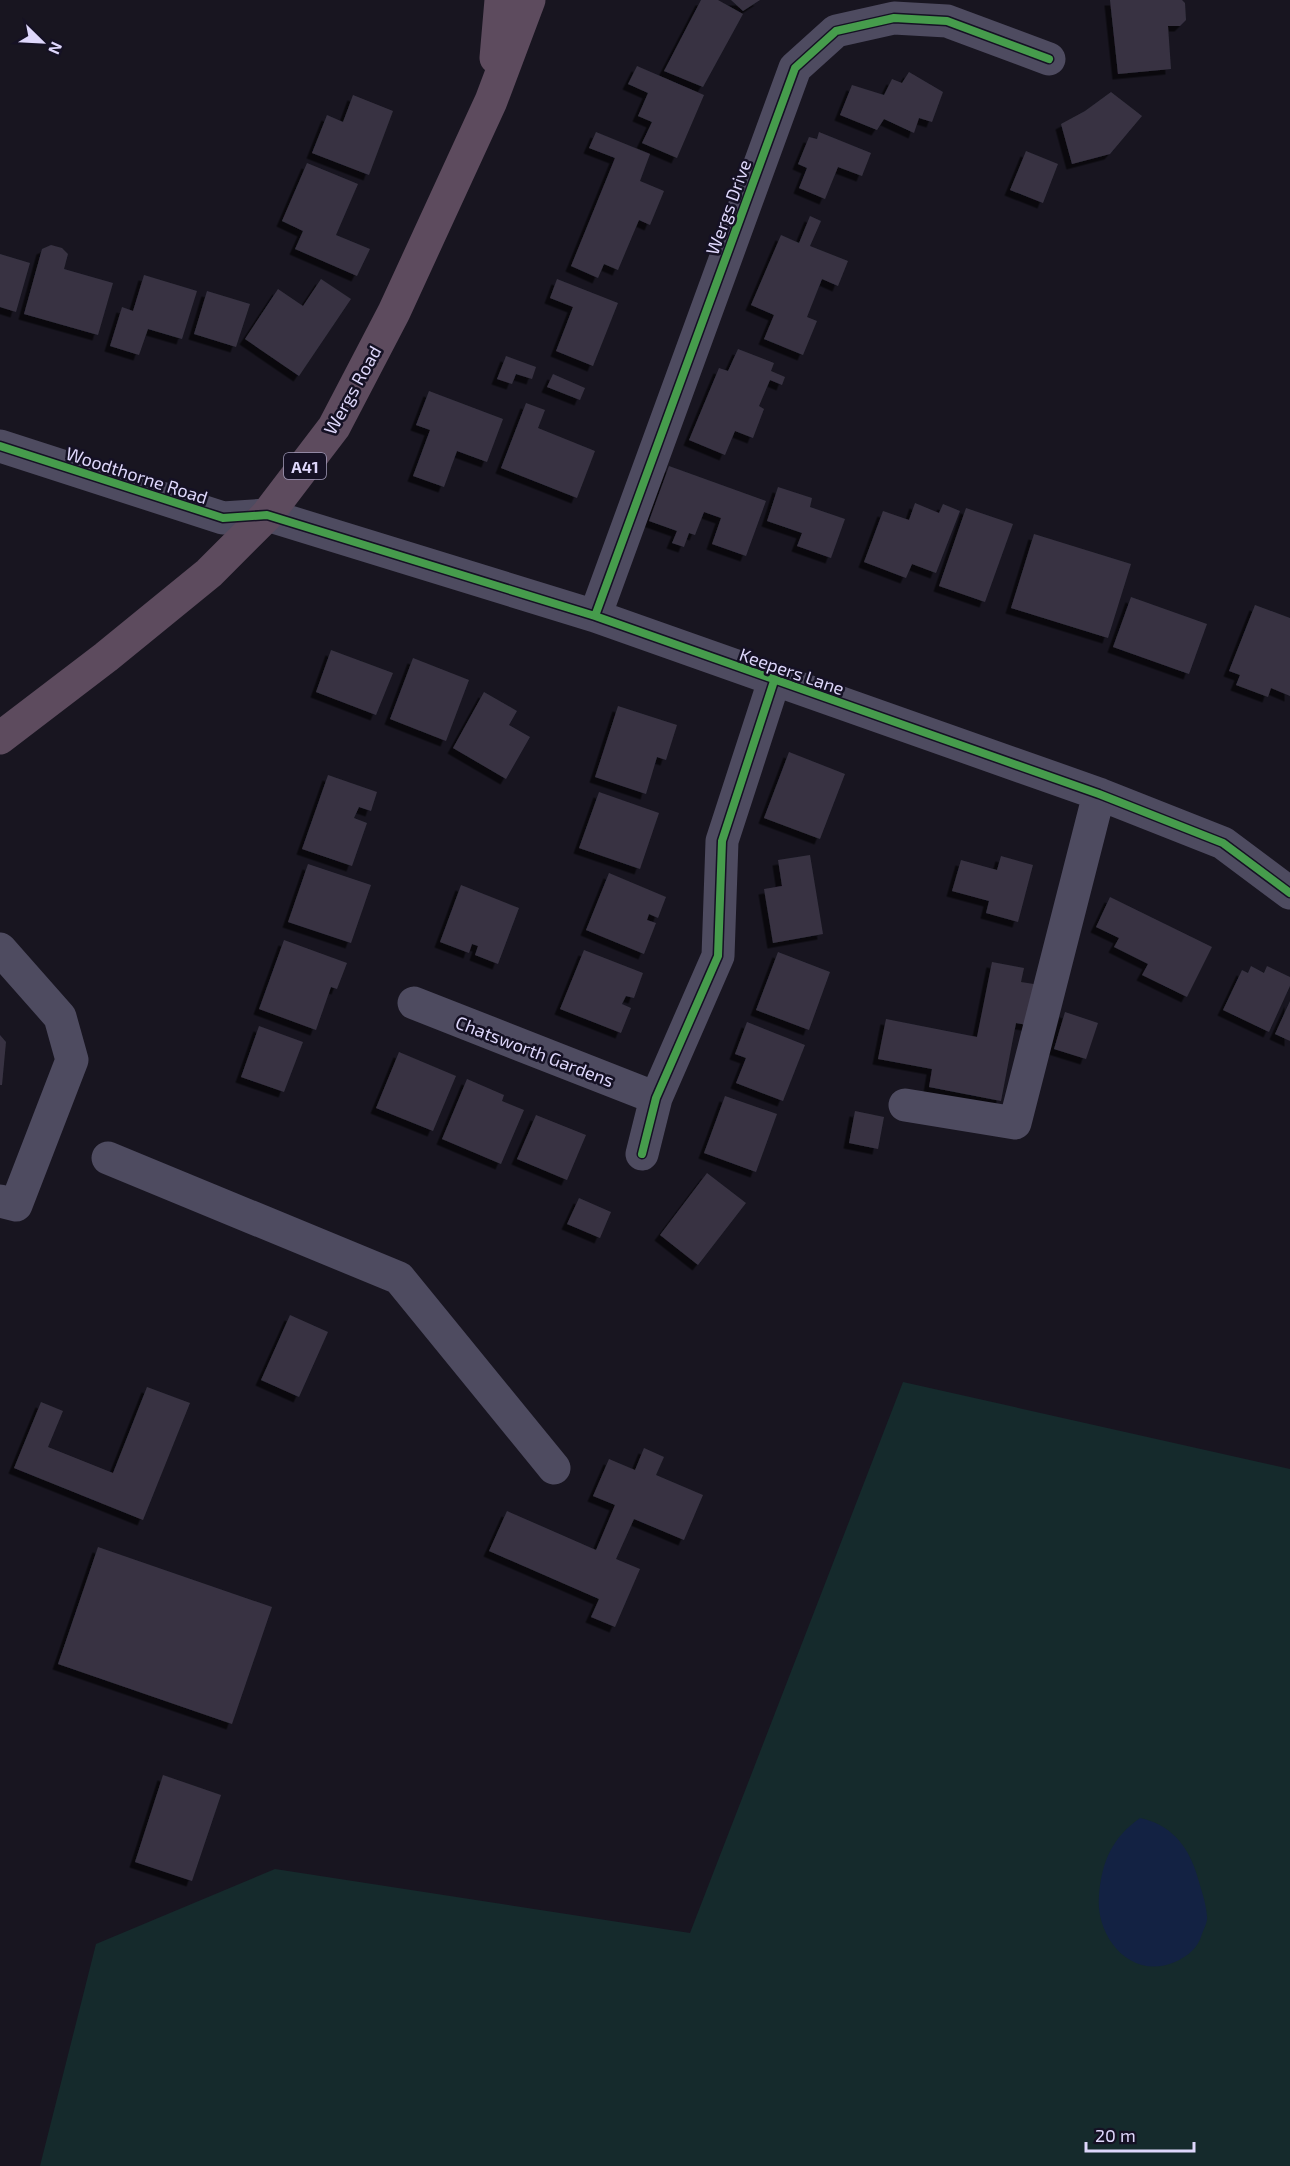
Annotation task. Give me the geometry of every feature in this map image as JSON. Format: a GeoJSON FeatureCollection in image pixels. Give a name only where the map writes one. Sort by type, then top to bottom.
{"type":"FeatureCollection","features":[{"type":"Feature","properties":{"kind":"highway","name":"Wergs Road"},"geometry":{"type":"LineString","coordinates":[[491,101],[501,0]]}},
{"type":"Feature","properties":{"kind":"highway","name":"Wergs Road"},"geometry":{"type":"LineString","coordinates":[[0,738],[106,657],[209,573],[267,515],[334,427],[394,312],[491,101],[529,0]]}},
{"type":"Feature","properties":{"kind":"street","name":"Wergs Drive"},"geometry":{"type":"LineString","coordinates":[[595,616],[795,68],[837,31],[894,18],[947,21],[1049,59]]}},
{"type":"Feature","properties":{"kind":"street","name":"Woodthorne Road"},"geometry":{"type":"LineString","coordinates":[[0,446],[223,519],[267,515]]}},
{"type":"Feature","properties":{"kind":"street","name":"Keepers Lane"},"geometry":{"type":"LineString","coordinates":[[267,515],[595,616],[1099,794],[1223,843],[1290,893]]}},
{"type":"Feature","properties":{"kind":"street"},"geometry":{"type":"LineString","coordinates":[[642,1154],[656,1098],[718,957],[722,841],[774,681]]}},
{"type":"Feature","properties":{"kind":"street"},"geometry":{"type":"LineString","coordinates":[[905,1105],[1015,1123],[1099,794]]}},
{"type":"Feature","properties":{"kind":"street"},"geometry":{"type":"LineString","coordinates":[[0,949],[60,1017],[72,1060],[16,1205],[0,1201]]}},
{"type":"Feature","properties":{"kind":"street","name":"Chatsworth Gardens"},"geometry":{"type":"LineString","coordinates":[[414,1004],[656,1098]]}},
{"type":"Feature","properties":{"kind":"street"},"geometry":{"type":"LineString","coordinates":[[108,1158],[399,1278],[554,1468]]}},
{"type":"Feature","properties":{"kind":"green space"},"geometry":{"type":"Polygon","coordinates":[[[903,1382],[1290,1469],[1290,2166],[40,2166],[96,1944],[275,1869],[690,1933],[903,1382]]]}},
{"type":"Feature","properties":{"kind":"water"},"geometry":{"type":"Polygon","coordinates":[[[1140,1818],[1160,1825],[1182,1844],[1196,1872],[1207,1918],[1200,1939],[1188,1954],[1180,1960],[1159,1966],[1144,1965],[1131,1960],[1119,1951],[1103,1926],[1099,1911],[1100,1883],[1110,1851],[1122,1834],[1140,1818]]]}},
{"type":"Feature","properties":{"kind":"building"},"geometry":{"type":"Polygon","coordinates":[[[701,0],[718,0],[743,14],[703,87],[664,71],[701,0]]]}},
{"type":"Feature","properties":{"kind":"building"},"geometry":{"type":"Polygon","coordinates":[[[731,0],[760,0],[743,11],[731,0]]]}},
{"type":"Feature","properties":{"kind":"building"},"geometry":{"type":"Polygon","coordinates":[[[1110,0],[1182,0],[1185,3],[1186,20],[1180,26],[1168,26],[1171,69],[1118,74],[1110,0]]]}},
{"type":"Feature","properties":{"kind":"building"},"geometry":{"type":"Polygon","coordinates":[[[637,66],[704,95],[677,158],[642,143],[652,122],[638,116],[648,93],[628,84],[637,66]]]}},
{"type":"Feature","properties":{"kind":"building"},"geometry":{"type":"Polygon","coordinates":[[[909,72],[943,92],[932,122],[919,118],[914,133],[884,119],[877,130],[840,115],[852,85],[884,95],[892,79],[902,83],[909,72]]]}},
{"type":"Feature","properties":{"kind":"building"},"geometry":{"type":"Polygon","coordinates":[[[1111,92],[1142,116],[1110,154],[1072,164],[1061,124],[1085,111],[1111,92]]]}},
{"type":"Feature","properties":{"kind":"building"},"geometry":{"type":"Polygon","coordinates":[[[353,95],[393,111],[369,175],[312,153],[327,115],[343,122],[353,95]]]}},
{"type":"Feature","properties":{"kind":"building"},"geometry":{"type":"Polygon","coordinates":[[[596,132],[650,154],[640,181],[664,191],[650,225],[639,220],[618,270],[604,264],[598,278],[571,266],[615,158],[589,148],[596,132]]]}},
{"type":"Feature","properties":{"kind":"building"},"geometry":{"type":"Polygon","coordinates":[[[819,132],[871,153],[862,176],[838,167],[825,199],[799,188],[807,168],[798,164],[809,137],[817,139],[819,132]]]}},
{"type":"Feature","properties":{"kind":"building"},"geometry":{"type":"Polygon","coordinates":[[[1026,151],[1058,164],[1043,203],[1010,190],[1026,151]]]}},
{"type":"Feature","properties":{"kind":"building"},"geometry":{"type":"Polygon","coordinates":[[[307,163],[358,184],[336,235],[370,249],[357,276],[295,249],[303,231],[282,221],[307,163]]]}},
{"type":"Feature","properties":{"kind":"building"},"geometry":{"type":"Polygon","coordinates":[[[810,216],[821,221],[810,246],[848,261],[838,286],[822,279],[807,317],[817,321],[803,355],[764,339],[774,315],[751,305],[781,235],[799,243],[810,216]]]}},
{"type":"Feature","properties":{"kind":"building"},"geometry":{"type":"Polygon","coordinates":[[[51,245],[62,248],[68,254],[64,269],[113,283],[98,335],[24,314],[42,249],[51,245]]]}},
{"type":"Feature","properties":{"kind":"building"},"geometry":{"type":"Polygon","coordinates":[[[0,254],[30,263],[16,312],[0,307],[0,254]]]}},
{"type":"Feature","properties":{"kind":"building"},"geometry":{"type":"Polygon","coordinates":[[[144,275],[197,291],[182,339],[148,329],[139,355],[110,346],[122,307],[133,311],[144,275]]]}},
{"type":"Feature","properties":{"kind":"building"},"geometry":{"type":"Polygon","coordinates":[[[321,279],[351,299],[299,376],[245,339],[278,289],[303,306],[321,279]]]}},
{"type":"Feature","properties":{"kind":"building"},"geometry":{"type":"Polygon","coordinates":[[[557,279],[618,303],[593,366],[556,351],[573,307],[550,298],[557,279]]]}},
{"type":"Feature","properties":{"kind":"building"},"geometry":{"type":"Polygon","coordinates":[[[207,291],[250,304],[236,347],[194,334],[207,291]]]}},
{"type":"Feature","properties":{"kind":"building"},"geometry":{"type":"Polygon","coordinates":[[[738,349],[774,363],[771,371],[785,377],[782,385],[770,380],[759,406],[764,409],[753,438],[735,431],[725,455],[689,440],[719,368],[728,371],[738,349]]]}},
{"type":"Feature","properties":{"kind":"building"},"geometry":{"type":"Polygon","coordinates":[[[506,356],[536,367],[532,379],[516,374],[512,384],[497,379],[506,356]]]}},
{"type":"Feature","properties":{"kind":"building"},"geometry":{"type":"Polygon","coordinates":[[[553,374],[585,388],[580,400],[547,387],[553,374]]]}},
{"type":"Feature","properties":{"kind":"building"},"geometry":{"type":"Polygon","coordinates":[[[429,391],[503,419],[487,462],[457,451],[444,487],[413,476],[430,430],[416,425],[429,391]]]}},
{"type":"Feature","properties":{"kind":"building"},"geometry":{"type":"Polygon","coordinates":[[[526,403],[545,410],[538,428],[595,451],[577,498],[501,468],[526,403]]]}},
{"type":"Feature","properties":{"kind":"building"},"geometry":{"type":"Polygon","coordinates":[[[669,466],[766,501],[746,556],[712,544],[721,518],[704,512],[695,535],[689,533],[684,547],[672,543],[677,531],[649,521],[669,466]]]}},
{"type":"Feature","properties":{"kind":"building"},"geometry":{"type":"Polygon","coordinates":[[[778,487],[812,498],[810,507],[845,519],[831,558],[797,546],[802,533],[767,521],[778,487]]]}},
{"type":"Feature","properties":{"kind":"building"},"geometry":{"type":"Polygon","coordinates":[[[915,503],[939,513],[943,504],[960,511],[936,573],[912,564],[906,578],[864,562],[883,511],[909,520],[915,503]]]}},
{"type":"Feature","properties":{"kind":"building"},"geometry":{"type":"Polygon","coordinates":[[[966,508],[1013,524],[985,602],[939,586],[966,508]]]}},
{"type":"Feature","properties":{"kind":"building"},"geometry":{"type":"Polygon","coordinates":[[[1034,534],[1131,564],[1108,638],[1011,608],[1034,534]]]}},
{"type":"Feature","properties":{"kind":"building"},"geometry":{"type":"Polygon","coordinates":[[[1131,597],[1207,624],[1189,674],[1113,647],[1131,597]]]}},
{"type":"Feature","properties":{"kind":"building"},"geometry":{"type":"Polygon","coordinates":[[[1255,605],[1290,618],[1290,696],[1271,688],[1268,697],[1236,685],[1240,675],[1229,671],[1255,605]]]}},
{"type":"Feature","properties":{"kind":"building"},"geometry":{"type":"Polygon","coordinates":[[[331,650],[393,673],[376,715],[316,692],[331,650]]]}},
{"type":"Feature","properties":{"kind":"building"},"geometry":{"type":"Polygon","coordinates":[[[413,658],[469,680],[446,741],[390,719],[413,658]]]}},
{"type":"Feature","properties":{"kind":"building"},"geometry":{"type":"Polygon","coordinates":[[[484,692],[517,711],[509,725],[530,737],[506,779],[453,748],[484,692]]]}},
{"type":"Feature","properties":{"kind":"building"},"geometry":{"type":"Polygon","coordinates":[[[618,706],[677,725],[666,760],[657,757],[646,794],[595,777],[618,706]]]}},
{"type":"Feature","properties":{"kind":"building"},"geometry":{"type":"Polygon","coordinates":[[[789,752],[845,774],[820,839],[764,818],[789,752]]]}},
{"type":"Feature","properties":{"kind":"building"},"geometry":{"type":"Polygon","coordinates":[[[328,775],[377,792],[371,811],[359,807],[354,818],[367,823],[352,866],[302,849],[328,775]]]}},
{"type":"Feature","properties":{"kind":"building"},"geometry":{"type":"Polygon","coordinates":[[[599,792],[659,813],[640,869],[579,848],[599,792]]]}},
{"type":"Feature","properties":{"kind":"building"},"geometry":{"type":"Polygon","coordinates":[[[810,855],[823,934],[773,943],[764,889],[782,886],[778,860],[810,855]]]}},
{"type":"Feature","properties":{"kind":"building"},"geometry":{"type":"Polygon","coordinates":[[[1001,856],[1033,865],[1018,922],[986,913],[989,901],[952,891],[961,860],[997,870],[1001,856]]]}},
{"type":"Feature","properties":{"kind":"building"},"geometry":{"type":"Polygon","coordinates":[[[308,864],[371,885],[351,943],[288,922],[308,864]]]}},
{"type":"Feature","properties":{"kind":"building"},"geometry":{"type":"Polygon","coordinates":[[[609,873],[666,897],[658,918],[649,914],[647,920],[656,923],[644,954],[586,930],[609,873]]]}},
{"type":"Feature","properties":{"kind":"building"},"geometry":{"type":"Polygon","coordinates":[[[461,885],[519,908],[498,964],[475,955],[478,946],[472,944],[469,953],[440,942],[461,885]]]}},
{"type":"Feature","properties":{"kind":"building"},"geometry":{"type":"Polygon","coordinates":[[[1110,897],[1212,947],[1187,997],[1142,975],[1148,964],[1114,947],[1119,938],[1096,927],[1110,897]]]}},
{"type":"Feature","properties":{"kind":"building"},"geometry":{"type":"Polygon","coordinates":[[[284,940],[347,963],[337,989],[331,987],[316,1030],[259,1009],[284,940]]]}},
{"type":"Feature","properties":{"kind":"building"},"geometry":{"type":"Polygon","coordinates":[[[584,950],[643,973],[634,998],[626,996],[622,1004],[631,1008],[621,1033],[560,1009],[584,950]]]}},
{"type":"Feature","properties":{"kind":"building"},"geometry":{"type":"Polygon","coordinates":[[[778,952],[830,972],[809,1030],[756,1010],[778,952]]]}},
{"type":"Feature","properties":{"kind":"building"},"geometry":{"type":"Polygon","coordinates":[[[992,962],[1024,968],[1021,982],[1040,985],[1032,1026],[1016,1023],[1001,1101],[929,1087],[932,1069],[878,1059],[886,1019],[977,1037],[992,962]]]}},
{"type":"Feature","properties":{"kind":"building"},"geometry":{"type":"Polygon","coordinates":[[[1251,966],[1264,973],[1267,966],[1290,977],[1290,986],[1269,1032],[1223,1010],[1242,970],[1248,973],[1251,966]]]}},
{"type":"Feature","properties":{"kind":"building"},"geometry":{"type":"Polygon","coordinates":[[[1290,1001],[1290,1041],[1275,1034],[1290,1001]]]}},
{"type":"Feature","properties":{"kind":"building"},"geometry":{"type":"Polygon","coordinates":[[[1065,1012],[1098,1023],[1086,1059],[1054,1049],[1065,1012]]]}},
{"type":"Feature","properties":{"kind":"building"},"geometry":{"type":"Polygon","coordinates":[[[747,1022],[805,1045],[783,1101],[736,1083],[746,1058],[735,1054],[747,1022]]]}},
{"type":"Feature","properties":{"kind":"building"},"geometry":{"type":"Polygon","coordinates":[[[259,1026],[303,1042],[284,1092],[241,1077],[259,1026]]]}},
{"type":"Feature","properties":{"kind":"building"},"geometry":{"type":"Polygon","coordinates":[[[0,1035],[6,1042],[2,1085],[0,1085],[0,1035]]]}},
{"type":"Feature","properties":{"kind":"building"},"geometry":{"type":"Polygon","coordinates":[[[399,1052],[456,1076],[433,1131],[376,1108],[399,1052]]]}},
{"type":"Feature","properties":{"kind":"building"},"geometry":{"type":"Polygon","coordinates":[[[467,1079],[504,1095],[502,1101],[524,1110],[501,1164],[442,1139],[467,1079]]]}},
{"type":"Feature","properties":{"kind":"building"},"geometry":{"type":"Polygon","coordinates":[[[725,1096],[777,1114],[756,1172],[704,1153],[725,1096]]]}},
{"type":"Feature","properties":{"kind":"building"},"geometry":{"type":"Polygon","coordinates":[[[855,1111],[884,1117],[878,1149],[849,1143],[855,1111]]]}},
{"type":"Feature","properties":{"kind":"building"},"geometry":{"type":"Polygon","coordinates":[[[536,1115],[586,1135],[567,1180],[517,1159],[536,1115]]]}},
{"type":"Feature","properties":{"kind":"building"},"geometry":{"type":"Polygon","coordinates":[[[707,1173],[746,1203],[698,1265],[660,1235],[707,1173]]]}},
{"type":"Feature","properties":{"kind":"building"},"geometry":{"type":"Polygon","coordinates":[[[579,1198],[611,1212],[600,1238],[567,1224],[579,1198]]]}},
{"type":"Feature","properties":{"kind":"building"},"geometry":{"type":"Polygon","coordinates":[[[290,1315],[328,1332],[299,1397],[261,1380],[290,1315]]]}},
{"type":"Feature","properties":{"kind":"building"},"geometry":{"type":"Polygon","coordinates":[[[147,1387],[190,1403],[143,1520],[14,1468],[41,1402],[63,1411],[48,1447],[113,1473],[147,1387]]]}},
{"type":"Feature","properties":{"kind":"building"},"geometry":{"type":"Polygon","coordinates":[[[644,1448],[664,1457],[656,1475],[703,1495],[684,1540],[634,1519],[616,1559],[640,1569],[615,1627],[591,1617],[599,1599],[489,1551],[507,1511],[596,1550],[615,1505],[593,1496],[609,1459],[635,1470],[644,1448]]]}},
{"type":"Feature","properties":{"kind":"building"},"geometry":{"type":"Polygon","coordinates":[[[98,1547],[272,1607],[232,1724],[58,1664],[98,1547]]]}},
{"type":"Feature","properties":{"kind":"building"},"geometry":{"type":"Polygon","coordinates":[[[163,1775],[221,1795],[192,1881],[135,1862],[163,1775]]]}},
{"type":"Feature","properties":{"kind":"cycle path"},"geometry":{"type":"LineString","coordinates":[[595,616],[795,68],[836,31],[894,18],[947,21],[1049,59]]}},
{"type":"Feature","properties":{"kind":"cycle path"},"geometry":{"type":"LineString","coordinates":[[0,446],[223,518],[267,515],[595,616],[1099,794],[1223,843],[1290,893]]}},
{"type":"Feature","properties":{"kind":"cycle path"},"geometry":{"type":"LineString","coordinates":[[642,1154],[656,1098],[718,956],[722,841],[774,681]]}}]}
